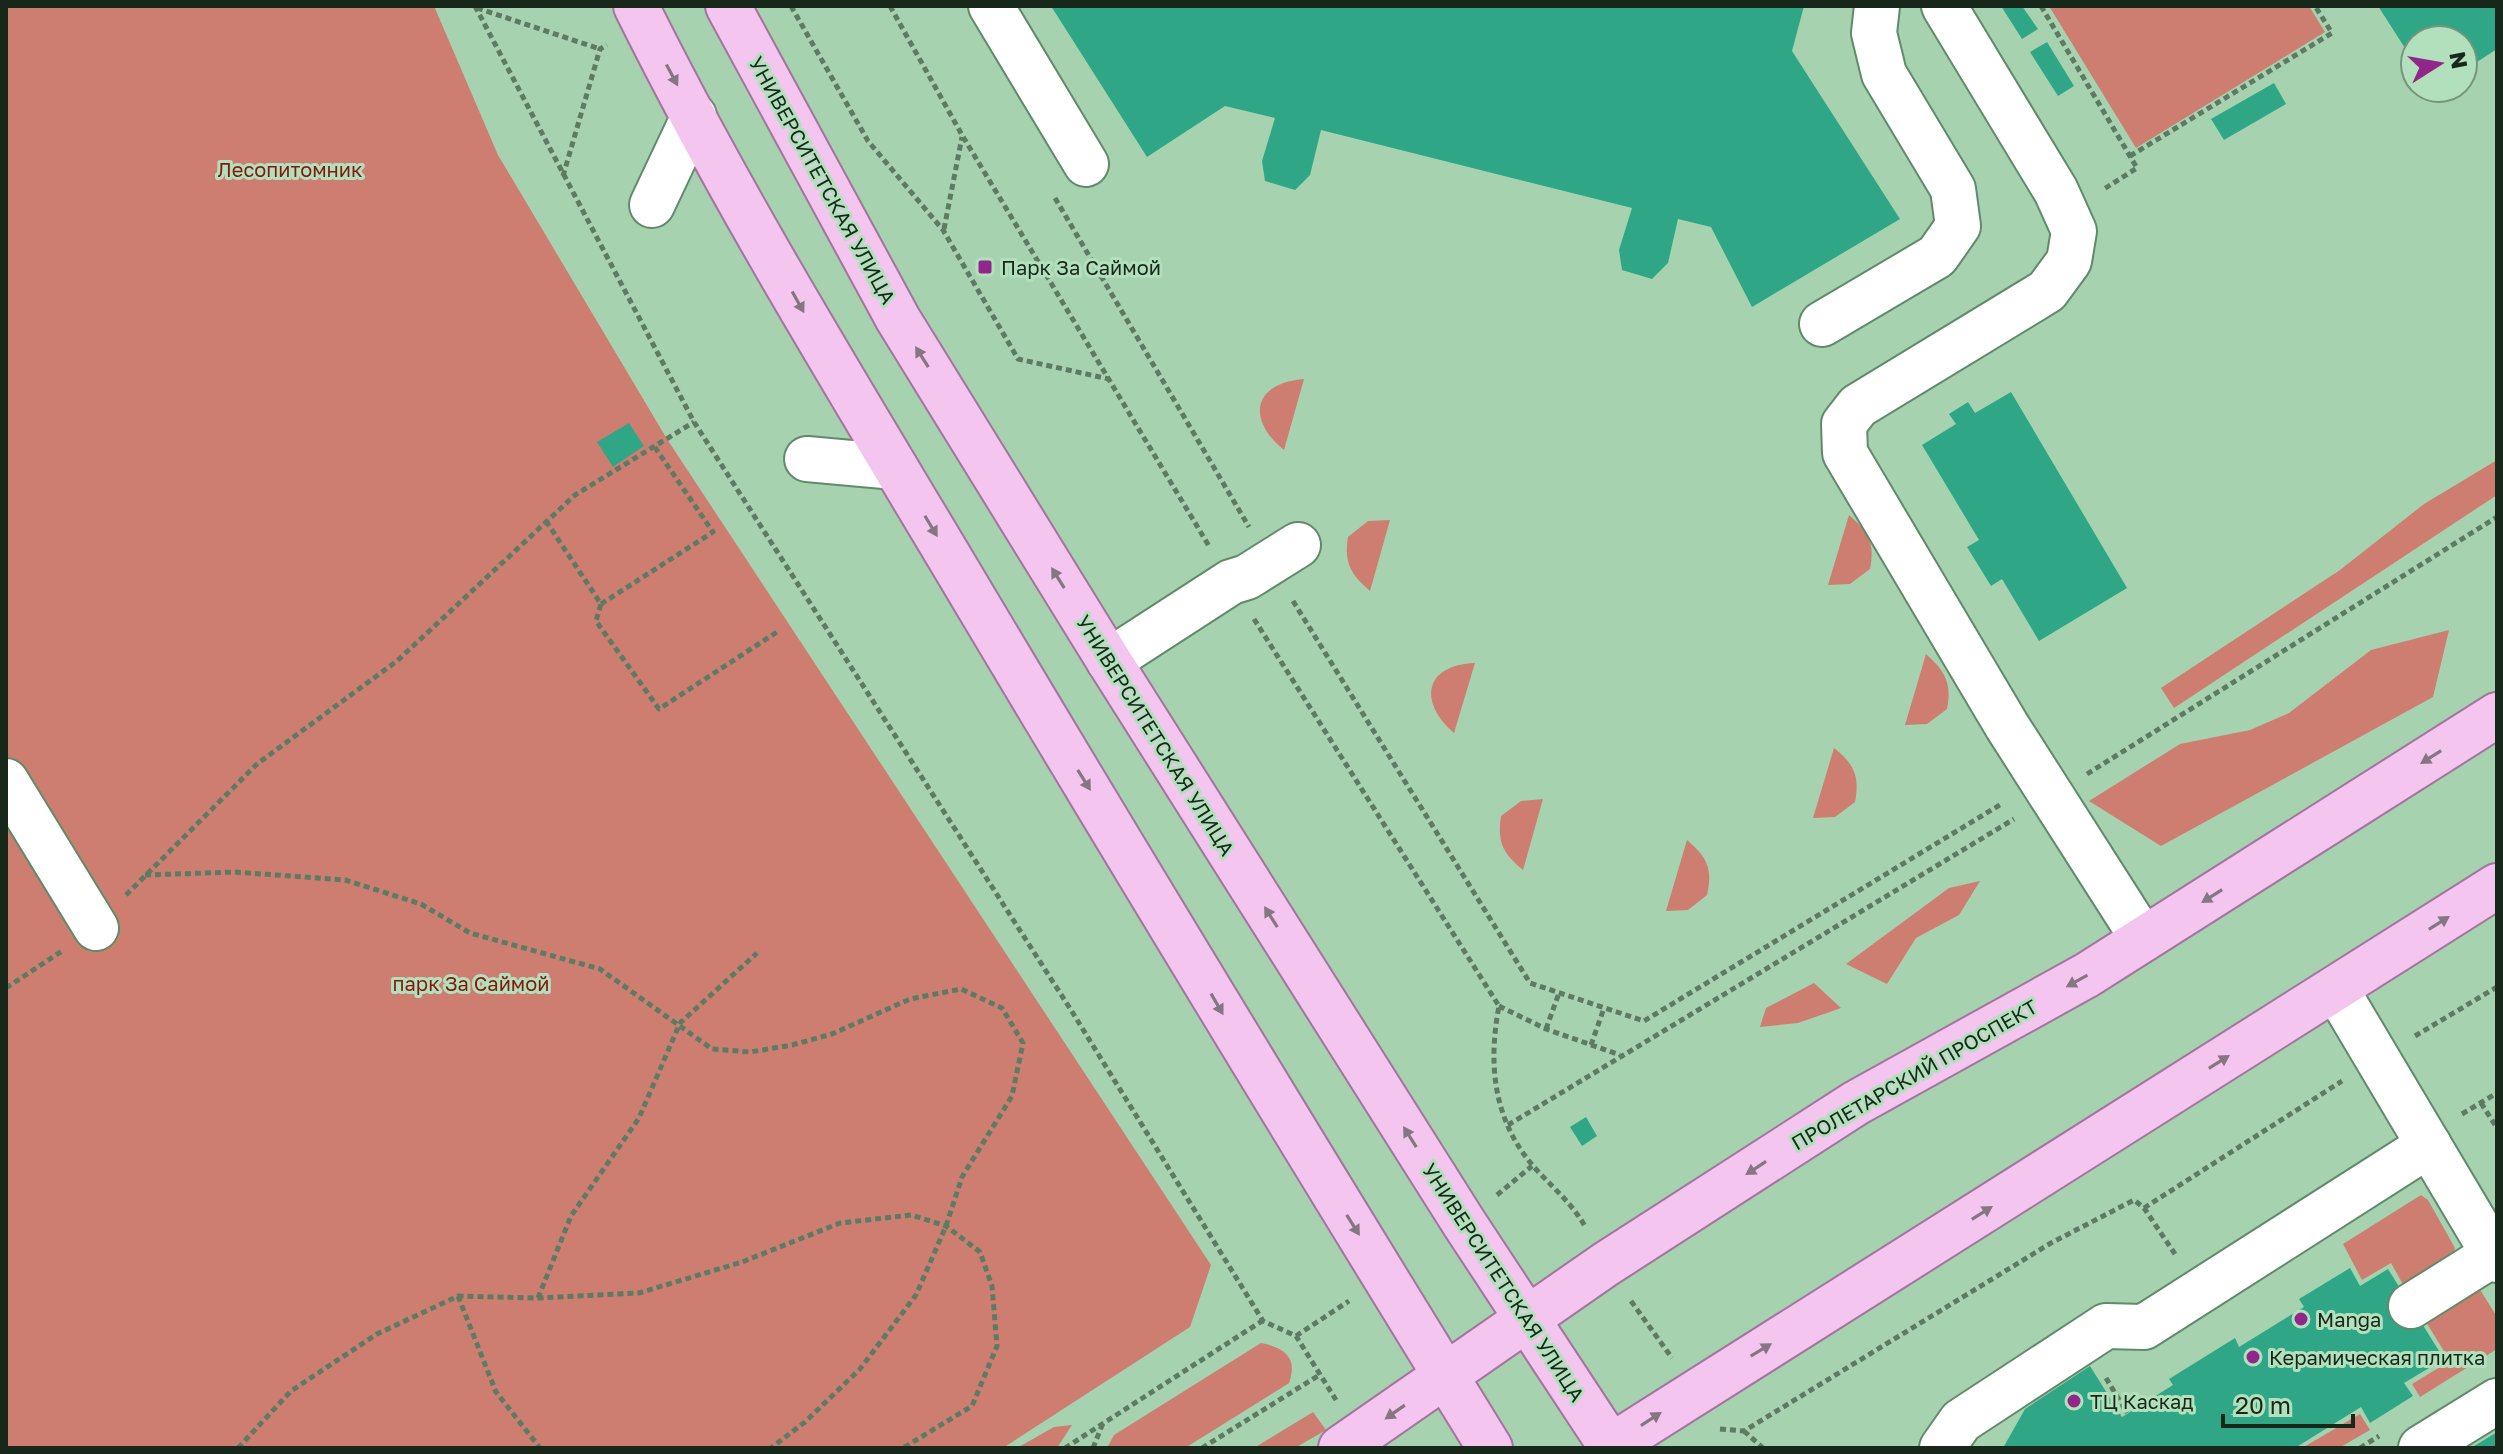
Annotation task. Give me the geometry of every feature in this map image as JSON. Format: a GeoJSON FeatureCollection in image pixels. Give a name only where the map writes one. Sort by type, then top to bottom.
{"type":"FeatureCollection","features":[{"type":"Feature","properties":{"kind":"main road"},"geometry":{"type":"LineString","coordinates":[[636,6],[831,360],[1159,902],[1231,1028],[1490,1448]]}},
{"type":"Feature","properties":{"kind":"main road","name":"УНИВЕРСИТЕТСКАЯ УЛИЦА"},"geometry":{"type":"LineString","coordinates":[[728,6],[898,319],[1109,661],[1610,1447]]}},
{"type":"Feature","properties":{"kind":"main road","name":"ПРОЛЕТАРСКИЙ ПРОСПЕКТ"},"geometry":{"type":"LineString","coordinates":[[1350,1442],[1606,1264],[1856,1103],[2087,975],[2497,715]]}},
{"type":"Feature","properties":{"kind":"main road"},"geometry":{"type":"LineString","coordinates":[[1610,1447],[2497,886]]}},
{"type":"Feature","properties":{"kind":"lane"},"geometry":{"type":"LineString","coordinates":[[991,6],[1086,164]]}},
{"type":"Feature","properties":{"kind":"lane"},"geometry":{"type":"LineString","coordinates":[[1822,324],[1937,256],[1958,226],[1953,189],[1884,74],[1874,33],[1877,6]]}},
{"type":"Feature","properties":{"kind":"lane"},"geometry":{"type":"LineString","coordinates":[[1944,6],[2056,191],[2074,231],[2069,261],[2047,291],[1858,406],[1844,424],[1845,453],[2051,797],[2143,939]]}},
{"type":"Feature","properties":{"kind":"lane"},"geometry":{"type":"LineString","coordinates":[[652,205],[694,116]]}},
{"type":"Feature","properties":{"kind":"lane"},"geometry":{"type":"LineString","coordinates":[[807,459],[895,467]]}},
{"type":"Feature","properties":{"kind":"lane"},"geometry":{"type":"LineString","coordinates":[[1109,661],[1231,582],[1284,554]]}},
{"type":"Feature","properties":{"kind":"lane"},"geometry":{"type":"LineString","coordinates":[[6,781],[96,928]]}},
{"type":"Feature","properties":{"kind":"lane"},"geometry":{"type":"LineString","coordinates":[[2336,989],[2495,1257],[2411,1306]]}},
{"type":"Feature","properties":{"kind":"lane"},"geometry":{"type":"LineString","coordinates":[[1942,1448],[1961,1421],[2106,1326],[2144,1327],[2429,1145]]}},
{"type":"Feature","properties":{"kind":"lane"},"geometry":{"type":"LineString","coordinates":[[2421,1448],[2497,1401]]}},
{"type":"Feature","properties":{"kind":"path"},"geometry":{"type":"LineString","coordinates":[[791,6],[868,141],[943,230],[1018,359],[1109,379]]}},
{"type":"Feature","properties":{"kind":"path"},"geometry":{"type":"LineString","coordinates":[[890,6],[962,135],[1231,582],[1499,1006],[1546,1029],[1621,1055]]}},
{"type":"Feature","properties":{"kind":"path"},"geometry":{"type":"LineString","coordinates":[[2041,6],[2130,156],[2332,33],[2315,6]]}},
{"type":"Feature","properties":{"kind":"path"},"geometry":{"type":"LineString","coordinates":[[476,7],[694,422],[1071,1010],[1263,1321],[1296,1336],[1321,1374],[1350,1442]]}},
{"type":"Feature","properties":{"kind":"path"},"geometry":{"type":"LineString","coordinates":[[476,7],[600,49],[563,176]]}},
{"type":"Feature","properties":{"kind":"path"},"geometry":{"type":"LineString","coordinates":[[943,230],[962,135]]}},
{"type":"Feature","properties":{"kind":"path"},"geometry":{"type":"LineString","coordinates":[[1054,195],[1284,554],[1530,983],[1644,1021],[2007,800]]}},
{"type":"Feature","properties":{"kind":"path"},"geometry":{"type":"LineString","coordinates":[[6,988],[96,928],[257,764],[397,661],[575,495],[694,422]]}},
{"type":"Feature","properties":{"kind":"path"},"geometry":{"type":"LineString","coordinates":[[654,446],[713,532],[601,604],[596,621],[659,709],[777,632]]}},
{"type":"Feature","properties":{"kind":"path"},"geometry":{"type":"LineString","coordinates":[[1508,1125],[2051,797],[2497,517]]}},
{"type":"Feature","properties":{"kind":"path"},"geometry":{"type":"LineString","coordinates":[[546,521],[601,604]]}},
{"type":"Feature","properties":{"kind":"path"},"geometry":{"type":"LineString","coordinates":[[145,875],[235,872],[345,880],[421,904],[470,933],[600,969],[680,1023],[712,1049],[750,1052],[832,1034],[910,999],[961,989],[1002,1008],[1023,1043],[1012,1096],[962,1177],[946,1226],[916,1295],[860,1369],[771,1448]]}},
{"type":"Feature","properties":{"kind":"path"},"geometry":{"type":"LineString","coordinates":[[538,1298],[571,1216],[639,1118],[680,1023],[757,953]]}},
{"type":"Feature","properties":{"kind":"path"},"geometry":{"type":"LineString","coordinates":[[1499,1006],[1492,1041],[1493,1081],[1508,1125],[1533,1165],[1572,1204],[1606,1264],[1720,1429],[1744,1431],[2051,1243],[2134,1200],[2144,1208],[2378,1058],[2497,987]]}},
{"type":"Feature","properties":{"kind":"path"},"geometry":{"type":"LineString","coordinates":[[1546,1029],[1559,993]]}},
{"type":"Feature","properties":{"kind":"path"},"geometry":{"type":"LineString","coordinates":[[1591,1045],[1604,1008]]}},
{"type":"Feature","properties":{"kind":"path"},"geometry":{"type":"LineString","coordinates":[[2481,1103],[2497,1128]]}},
{"type":"Feature","properties":{"kind":"path"},"geometry":{"type":"LineString","coordinates":[[238,1448],[291,1391],[377,1334],[458,1296],[538,1298],[639,1293],[742,1262],[840,1223],[911,1215],[946,1226],[980,1252],[992,1286],[997,1346],[972,1406],[903,1448]]}},
{"type":"Feature","properties":{"kind":"path"},"geometry":{"type":"LineString","coordinates":[[458,1296],[496,1392],[540,1448]]}},
{"type":"Feature","properties":{"kind":"path"},"geometry":{"type":"LineString","coordinates":[[1065,1448],[1263,1321]]}},
{"type":"Feature","properties":{"kind":"path"},"geometry":{"type":"LineString","coordinates":[[1202,1448],[1321,1374]]}},
{"type":"Feature","properties":{"kind":"path"},"geometry":{"type":"LineString","coordinates":[[2119,1399],[2127,1413]]}},
{"type":"Feature","properties":{"kind":"path"},"geometry":{"type":"LineString","coordinates":[[1093,1448],[1103,1422]]}},
{"type":"Feature","properties":{"kind":"path"},"geometry":{"type":"LineString","coordinates":[[1744,1431],[1763,1448]]}},
{"type":"Feature","properties":{"kind":"green space","name":"парк За Саймой"},"geometry":{"type":"Polygon","coordinates":[[[6,6],[434,6],[498,155],[667,439],[1211,1265],[1190,1327],[1003,1448],[6,1448],[6,6]]]}},
{"type":"Feature","properties":{"kind":"green space"},"geometry":{"type":"Polygon","coordinates":[[[2049,6],[2309,6],[2325,32],[2136,148],[2049,6]]]}},
{"type":"Feature","properties":{"kind":"green space"},"geometry":{"type":"Polygon","coordinates":[[[1304,379],[1284,450],[1264,426],[1260,415],[1261,404],[1274,387],[1304,379]]]}},
{"type":"Feature","properties":{"kind":"green space"},"geometry":{"type":"Polygon","coordinates":[[[2497,460],[2497,495],[2174,708],[2161,688],[2340,570],[2424,504],[2497,460]]]}},
{"type":"Feature","properties":{"kind":"green space"},"geometry":{"type":"Polygon","coordinates":[[[1849,515],[1869,539],[1872,552],[1870,569],[1850,584],[1828,585],[1849,515]]]}},
{"type":"Feature","properties":{"kind":"green space"},"geometry":{"type":"Polygon","coordinates":[[[1390,520],[1370,591],[1350,567],[1348,537],[1368,521],[1390,520]]]}},
{"type":"Feature","properties":{"kind":"green space"},"geometry":{"type":"Polygon","coordinates":[[[2449,630],[2433,697],[2161,846],[2089,801],[2180,744],[2250,730],[2289,713],[2371,650],[2449,630]]]}},
{"type":"Feature","properties":{"kind":"green space"},"geometry":{"type":"Polygon","coordinates":[[[1926,654],[1946,678],[1947,709],[1927,724],[1905,725],[1926,654]]]}},
{"type":"Feature","properties":{"kind":"green space"},"geometry":{"type":"Polygon","coordinates":[[[1475,663],[1454,733],[1435,709],[1431,698],[1432,687],[1445,670],[1475,663]]]}},
{"type":"Feature","properties":{"kind":"green space"},"geometry":{"type":"Polygon","coordinates":[[[1834,748],[1854,771],[1857,785],[1855,802],[1835,817],[1813,818],[1834,748]]]}},
{"type":"Feature","properties":{"kind":"green space"},"geometry":{"type":"Polygon","coordinates":[[[1543,799],[1523,870],[1503,847],[1501,816],[1521,801],[1543,799]]]}},
{"type":"Feature","properties":{"kind":"green space"},"geometry":{"type":"Polygon","coordinates":[[[1687,840],[1707,864],[1707,895],[1688,910],[1666,911],[1687,840]]]}},
{"type":"Feature","properties":{"kind":"green space"},"geometry":{"type":"Polygon","coordinates":[[[1980,881],[1959,915],[1916,938],[1887,984],[1846,964],[1949,888],[1980,881]]]}},
{"type":"Feature","properties":{"kind":"green space"},"geometry":{"type":"Polygon","coordinates":[[[1814,983],[1841,1008],[1798,1023],[1760,1027],[1766,1008],[1814,983]]]}},
{"type":"Feature","properties":{"kind":"green space"},"geometry":{"type":"Polygon","coordinates":[[[2421,1195],[2428,1200],[2455,1248],[2448,1270],[2409,1295],[2391,1263],[2362,1280],[2343,1244],[2421,1195]]]}},
{"type":"Feature","properties":{"kind":"green space"},"geometry":{"type":"Polygon","coordinates":[[[2471,1275],[2497,1317],[2497,1349],[2420,1397],[2412,1384],[2450,1361],[2418,1309],[2471,1275]]]}},
{"type":"Feature","properties":{"kind":"green space"},"geometry":{"type":"Polygon","coordinates":[[[1261,1343],[1283,1351],[1287,1356],[1292,1367],[1289,1383],[1185,1448],[1107,1448],[1114,1435],[1261,1343]]]}},
{"type":"Feature","properties":{"kind":"green space"},"geometry":{"type":"Polygon","coordinates":[[[1313,1412],[1326,1430],[1295,1448],[1254,1448],[1313,1412]]]}},
{"type":"Feature","properties":{"kind":"green space"},"geometry":{"type":"Polygon","coordinates":[[[2360,1414],[2370,1430],[2339,1448],[2302,1448],[2360,1414]]]}},
{"type":"Feature","properties":{"kind":"green space"},"geometry":{"type":"Polygon","coordinates":[[[1072,1425],[1057,1448],[1017,1448],[1054,1427],[1072,1425]]]}},
{"type":"Feature","properties":{"kind":"building"},"geometry":{"type":"Polygon","coordinates":[[[1051,6],[1804,6],[1792,51],[1900,219],[1752,307],[1711,227],[1678,219],[1668,263],[1652,279],[1622,270],[1619,250],[1632,208],[1321,130],[1310,175],[1295,190],[1265,181],[1262,161],[1275,118],[1225,106],[1147,157],[1051,6]]]}},
{"type":"Feature","properties":{"kind":"building"},"geometry":{"type":"Polygon","coordinates":[[[2001,6],[2022,6],[2038,29],[2022,39],[2001,6]]]}},
{"type":"Feature","properties":{"kind":"building"},"geometry":{"type":"Polygon","coordinates":[[[2378,6],[2495,6],[2497,49],[2479,61],[2479,24],[2399,24],[2399,39],[2378,6]]]}},
{"type":"Feature","properties":{"kind":"building"},"geometry":{"type":"Polygon","coordinates":[[[2047,42],[2074,86],[2058,96],[2030,52],[2047,42]]]}},
{"type":"Feature","properties":{"kind":"building"},"geometry":{"type":"Polygon","coordinates":[[[2274,83],[2286,104],[2224,140],[2211,119],[2274,83]]]}},
{"type":"Feature","properties":{"kind":"building"},"geometry":{"type":"Polygon","coordinates":[[[2011,392],[2127,588],[2039,641],[2002,579],[1991,586],[1967,547],[1979,540],[1922,445],[1956,424],[1949,414],[1968,402],[1975,413],[2011,392]]]}},
{"type":"Feature","properties":{"kind":"building"},"geometry":{"type":"Polygon","coordinates":[[[629,423],[644,446],[613,467],[597,442],[629,423]]]}},
{"type":"Feature","properties":{"kind":"building"},"geometry":{"type":"Polygon","coordinates":[[[1586,1117],[1597,1136],[1582,1146],[1570,1127],[1586,1117]]]}},
{"type":"Feature","properties":{"kind":"building"},"geometry":{"type":"Polygon","coordinates":[[[2350,1268],[2360,1286],[2388,1269],[2444,1359],[2404,1383],[2413,1396],[2370,1423],[2361,1407],[2295,1448],[2003,1448],[2025,1409],[2090,1366],[2122,1417],[2173,1385],[2169,1379],[2235,1338],[2239,1347],[2304,1307],[2299,1299],[2350,1268]]]}},
{"type":"Feature","properties":{"kind":"building"},"geometry":{"type":"Polygon","coordinates":[[[2497,1432],[2497,1448],[2471,1448],[2497,1432]]]}},
{"type":"Feature","properties":{"kind":"place","name":"Парк За Саймой"},"geometry":{"type":"Point","coordinates":[985,267]}},
{"type":"Feature","properties":{"kind":"place","name":"Manga"},"geometry":{"type":"Point","coordinates":[2301,1319]}},
{"type":"Feature","properties":{"kind":"place","name":"Керамическая плитка"},"geometry":{"type":"Point","coordinates":[2253,1357]}},
{"type":"Feature","properties":{"kind":"place","name":"ТЦ Каскад"},"geometry":{"type":"Point","coordinates":[2074,1401]}},
{"type":"Feature","properties":{"kind":"park label","name":"Лесопитомник"},"geometry":{"type":"Point","coordinates":[290,169]}}]}
